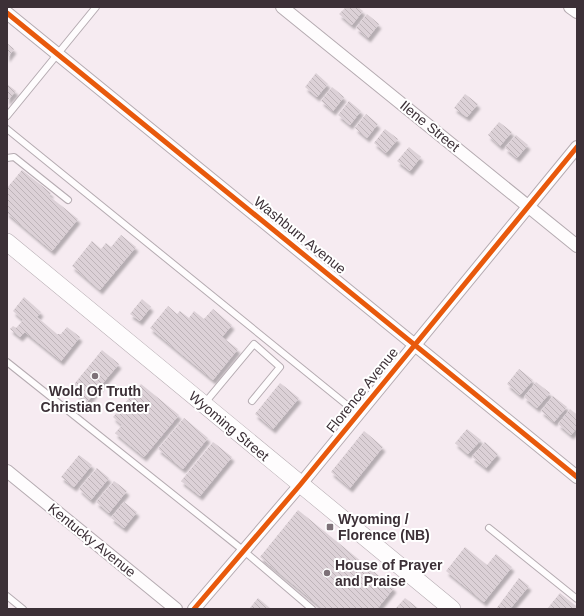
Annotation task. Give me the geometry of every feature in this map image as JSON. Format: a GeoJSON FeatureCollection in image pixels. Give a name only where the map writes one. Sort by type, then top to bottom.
{"type":"FeatureCollection","features":[{"type":"Feature","properties":{"kind":"street","name":"Ilene Street"},"geometry":{"type":"LineString","coordinates":[[282,7],[577,246]]}},
{"type":"Feature","properties":{"kind":"street"},"geometry":{"type":"LineString","coordinates":[[570,7],[577,12]]}},
{"type":"Feature","properties":{"kind":"street","name":"Washburn Avenue"},"geometry":{"type":"LineString","coordinates":[[7,13],[577,477]]}},
{"type":"Feature","properties":{"kind":"street","name":"Florence Avenue"},"geometry":{"type":"LineString","coordinates":[[194,609],[300,485],[577,146]]}},
{"type":"Feature","properties":{"kind":"street","name":"Wyoming Street"},"geometry":{"type":"LineString","coordinates":[[7,242],[452,609]]}},
{"type":"Feature","properties":{"kind":"street","name":"Kentucky Avenue"},"geometry":{"type":"LineString","coordinates":[[7,472],[176,609]]}},
{"type":"Feature","properties":{"kind":"lane"},"geometry":{"type":"LineString","coordinates":[[7,116],[96,7]]}},
{"type":"Feature","properties":{"kind":"lane"},"geometry":{"type":"LineString","coordinates":[[7,129],[358,414]]}},
{"type":"Feature","properties":{"kind":"lane"},"geometry":{"type":"LineString","coordinates":[[7,158],[14,157],[68,200]]}},
{"type":"Feature","properties":{"kind":"lane"},"geometry":{"type":"LineString","coordinates":[[203,405],[254,344],[280,367],[252,401]]}},
{"type":"Feature","properties":{"kind":"lane"},"geometry":{"type":"LineString","coordinates":[[7,362],[244,551],[312,609]]}},
{"type":"Feature","properties":{"kind":"lane"},"geometry":{"type":"LineString","coordinates":[[489,528],[577,599]]}},
{"type":"Feature","properties":{"kind":"lane"},"geometry":{"type":"LineString","coordinates":[[7,596],[23,609]]}},
{"type":"Feature","properties":{"kind":"building"},"geometry":{"type":"Polygon","coordinates":[[[346,7],[358,7],[363,11],[352,25],[339,14],[346,7]]]}},
{"type":"Feature","properties":{"kind":"building"},"geometry":{"type":"Polygon","coordinates":[[[367,14],[379,24],[368,38],[356,28],[367,14]]]}},
{"type":"Feature","properties":{"kind":"building"},"geometry":{"type":"Polygon","coordinates":[[[7,43],[14,49],[7,58],[7,43]]]}},
{"type":"Feature","properties":{"kind":"building"},"geometry":{"type":"Polygon","coordinates":[[[316,73],[328,84],[317,97],[305,87],[316,73]]]}},
{"type":"Feature","properties":{"kind":"building"},"geometry":{"type":"Polygon","coordinates":[[[7,84],[16,91],[7,101],[7,84]]]}},
{"type":"Feature","properties":{"kind":"building"},"geometry":{"type":"Polygon","coordinates":[[[332,87],[344,97],[333,111],[321,101],[332,87]]]}},
{"type":"Feature","properties":{"kind":"building"},"geometry":{"type":"Polygon","coordinates":[[[465,94],[478,104],[467,117],[454,108],[465,94]]]}},
{"type":"Feature","properties":{"kind":"building"},"geometry":{"type":"Polygon","coordinates":[[[349,101],[361,111],[350,125],[338,115],[349,101]]]}},
{"type":"Feature","properties":{"kind":"building"},"geometry":{"type":"Polygon","coordinates":[[[366,114],[378,124],[367,138],[355,128],[366,114]]]}},
{"type":"Feature","properties":{"kind":"building"},"geometry":{"type":"Polygon","coordinates":[[[499,122],[512,132],[500,146],[488,135],[499,122]]]}},
{"type":"Feature","properties":{"kind":"building"},"geometry":{"type":"Polygon","coordinates":[[[385,129],[398,139],[386,153],[374,143],[385,129]]]}},
{"type":"Feature","properties":{"kind":"building"},"geometry":{"type":"Polygon","coordinates":[[[516,135],[528,145],[517,158],[505,148],[516,135]]]}},
{"type":"Feature","properties":{"kind":"building"},"geometry":{"type":"Polygon","coordinates":[[[409,147],[421,157],[410,171],[397,161],[409,147]]]}},
{"type":"Feature","properties":{"kind":"building"},"geometry":{"type":"Polygon","coordinates":[[[22,170],[51,193],[49,196],[78,219],[52,251],[7,213],[7,188],[22,170]]]}},
{"type":"Feature","properties":{"kind":"building"},"geometry":{"type":"Polygon","coordinates":[[[121,235],[136,247],[100,290],[72,266],[92,241],[101,249],[106,243],[111,247],[121,235]]]}},
{"type":"Feature","properties":{"kind":"building"},"geometry":{"type":"Polygon","coordinates":[[[24,297],[41,312],[37,317],[57,334],[61,334],[67,327],[80,337],[61,361],[25,332],[20,337],[10,329],[13,326],[16,328],[23,320],[13,311],[24,297]]]}},
{"type":"Feature","properties":{"kind":"building"},"geometry":{"type":"Polygon","coordinates":[[[142,299],[151,307],[140,321],[130,314],[142,299]]]}},
{"type":"Feature","properties":{"kind":"building"},"geometry":{"type":"Polygon","coordinates":[[[168,306],[177,314],[180,311],[189,318],[194,311],[204,319],[213,309],[232,325],[222,337],[238,349],[213,380],[150,328],[168,306]]]}},
{"type":"Feature","properties":{"kind":"building","name":"Wold Of Truth Christian Center"},"geometry":{"type":"Polygon","coordinates":[[[102,350],[119,364],[87,402],[71,388],[102,350]]]}},
{"type":"Feature","properties":{"kind":"building"},"geometry":{"type":"Polygon","coordinates":[[[519,369],[533,380],[520,395],[507,384],[519,369]]]}},
{"type":"Feature","properties":{"kind":"building"},"geometry":{"type":"Polygon","coordinates":[[[536,382],[550,393],[537,408],[524,397],[536,382]]]}},
{"type":"Feature","properties":{"kind":"building"},"geometry":{"type":"Polygon","coordinates":[[[280,383],[299,398],[273,429],[255,414],[280,383]]]}},
{"type":"Feature","properties":{"kind":"building"},"geometry":{"type":"Polygon","coordinates":[[[141,384],[179,415],[144,457],[115,433],[122,425],[113,417],[141,384]]]}},
{"type":"Feature","properties":{"kind":"building"},"geometry":{"type":"Polygon","coordinates":[[[553,396],[567,407],[554,422],[541,411],[553,396]]]}},
{"type":"Feature","properties":{"kind":"building"},"geometry":{"type":"Polygon","coordinates":[[[570,409],[577,415],[577,428],[571,435],[558,424],[570,409]]]}},
{"type":"Feature","properties":{"kind":"building"},"geometry":{"type":"Polygon","coordinates":[[[184,418],[208,438],[183,469],[158,449],[184,418]]]}},
{"type":"Feature","properties":{"kind":"building"},"geometry":{"type":"Polygon","coordinates":[[[467,429],[481,440],[468,454],[455,443],[467,429]]]}},
{"type":"Feature","properties":{"kind":"building"},"geometry":{"type":"Polygon","coordinates":[[[364,431],[383,447],[350,488],[331,472],[364,431]]]}},
{"type":"Feature","properties":{"kind":"building"},"geometry":{"type":"Polygon","coordinates":[[[213,442],[232,457],[200,496],[181,481],[213,442]]]}},
{"type":"Feature","properties":{"kind":"building"},"geometry":{"type":"Polygon","coordinates":[[[485,442],[498,454],[486,468],[472,457],[485,442]]]}},
{"type":"Feature","properties":{"kind":"building"},"geometry":{"type":"Polygon","coordinates":[[[79,455],[92,465],[74,487],[61,477],[79,455]]]}},
{"type":"Feature","properties":{"kind":"building"},"geometry":{"type":"Polygon","coordinates":[[[97,468],[109,478],[91,500],[79,489],[97,468]]]}},
{"type":"Feature","properties":{"kind":"building"},"geometry":{"type":"Polygon","coordinates":[[[114,481],[127,491],[109,513],[96,502],[114,481]]]}},
{"type":"Feature","properties":{"kind":"building"},"geometry":{"type":"Polygon","coordinates":[[[124,502],[137,512],[124,528],[111,518],[124,502]]]}},
{"type":"Feature","properties":{"kind":"building","name":"House of Prayer and Praise"},"geometry":{"type":"Polygon","coordinates":[[[298,510],[394,588],[377,609],[323,609],[260,557],[298,510]]]}},
{"type":"Feature","properties":{"kind":"building"},"geometry":{"type":"Polygon","coordinates":[[[465,547],[487,565],[496,554],[512,567],[484,602],[446,571],[465,547]]]}},
{"type":"Feature","properties":{"kind":"building"},"geometry":{"type":"Polygon","coordinates":[[[519,578],[529,586],[510,609],[496,609],[519,578]]]}},
{"type":"Feature","properties":{"kind":"building"},"geometry":{"type":"Polygon","coordinates":[[[560,593],[577,607],[577,609],[547,609],[560,593]]]}},
{"type":"Feature","properties":{"kind":"building"},"geometry":{"type":"Polygon","coordinates":[[[258,598],[271,609],[249,609],[258,598]]]}},
{"type":"Feature","properties":{"kind":"building"},"geometry":{"type":"Polygon","coordinates":[[[405,598],[419,609],[395,609],[405,598]]]}},
{"type":"Feature","properties":{"kind":"cycle path"},"geometry":{"type":"LineString","coordinates":[[7,13],[577,477]]}},
{"type":"Feature","properties":{"kind":"cycle path"},"geometry":{"type":"LineString","coordinates":[[194,609],[300,485],[577,147]]}},
{"type":"Feature","properties":{"kind":"place","name":"Wold Of Truth Christian Center"},"geometry":{"type":"Point","coordinates":[95,376]}},
{"type":"Feature","properties":{"kind":"place","name":"Wyoming / Florence (NB)"},"geometry":{"type":"Point","coordinates":[330,527]}},
{"type":"Feature","properties":{"kind":"place","name":"House of Prayer and Praise"},"geometry":{"type":"Point","coordinates":[327,573]}}]}
